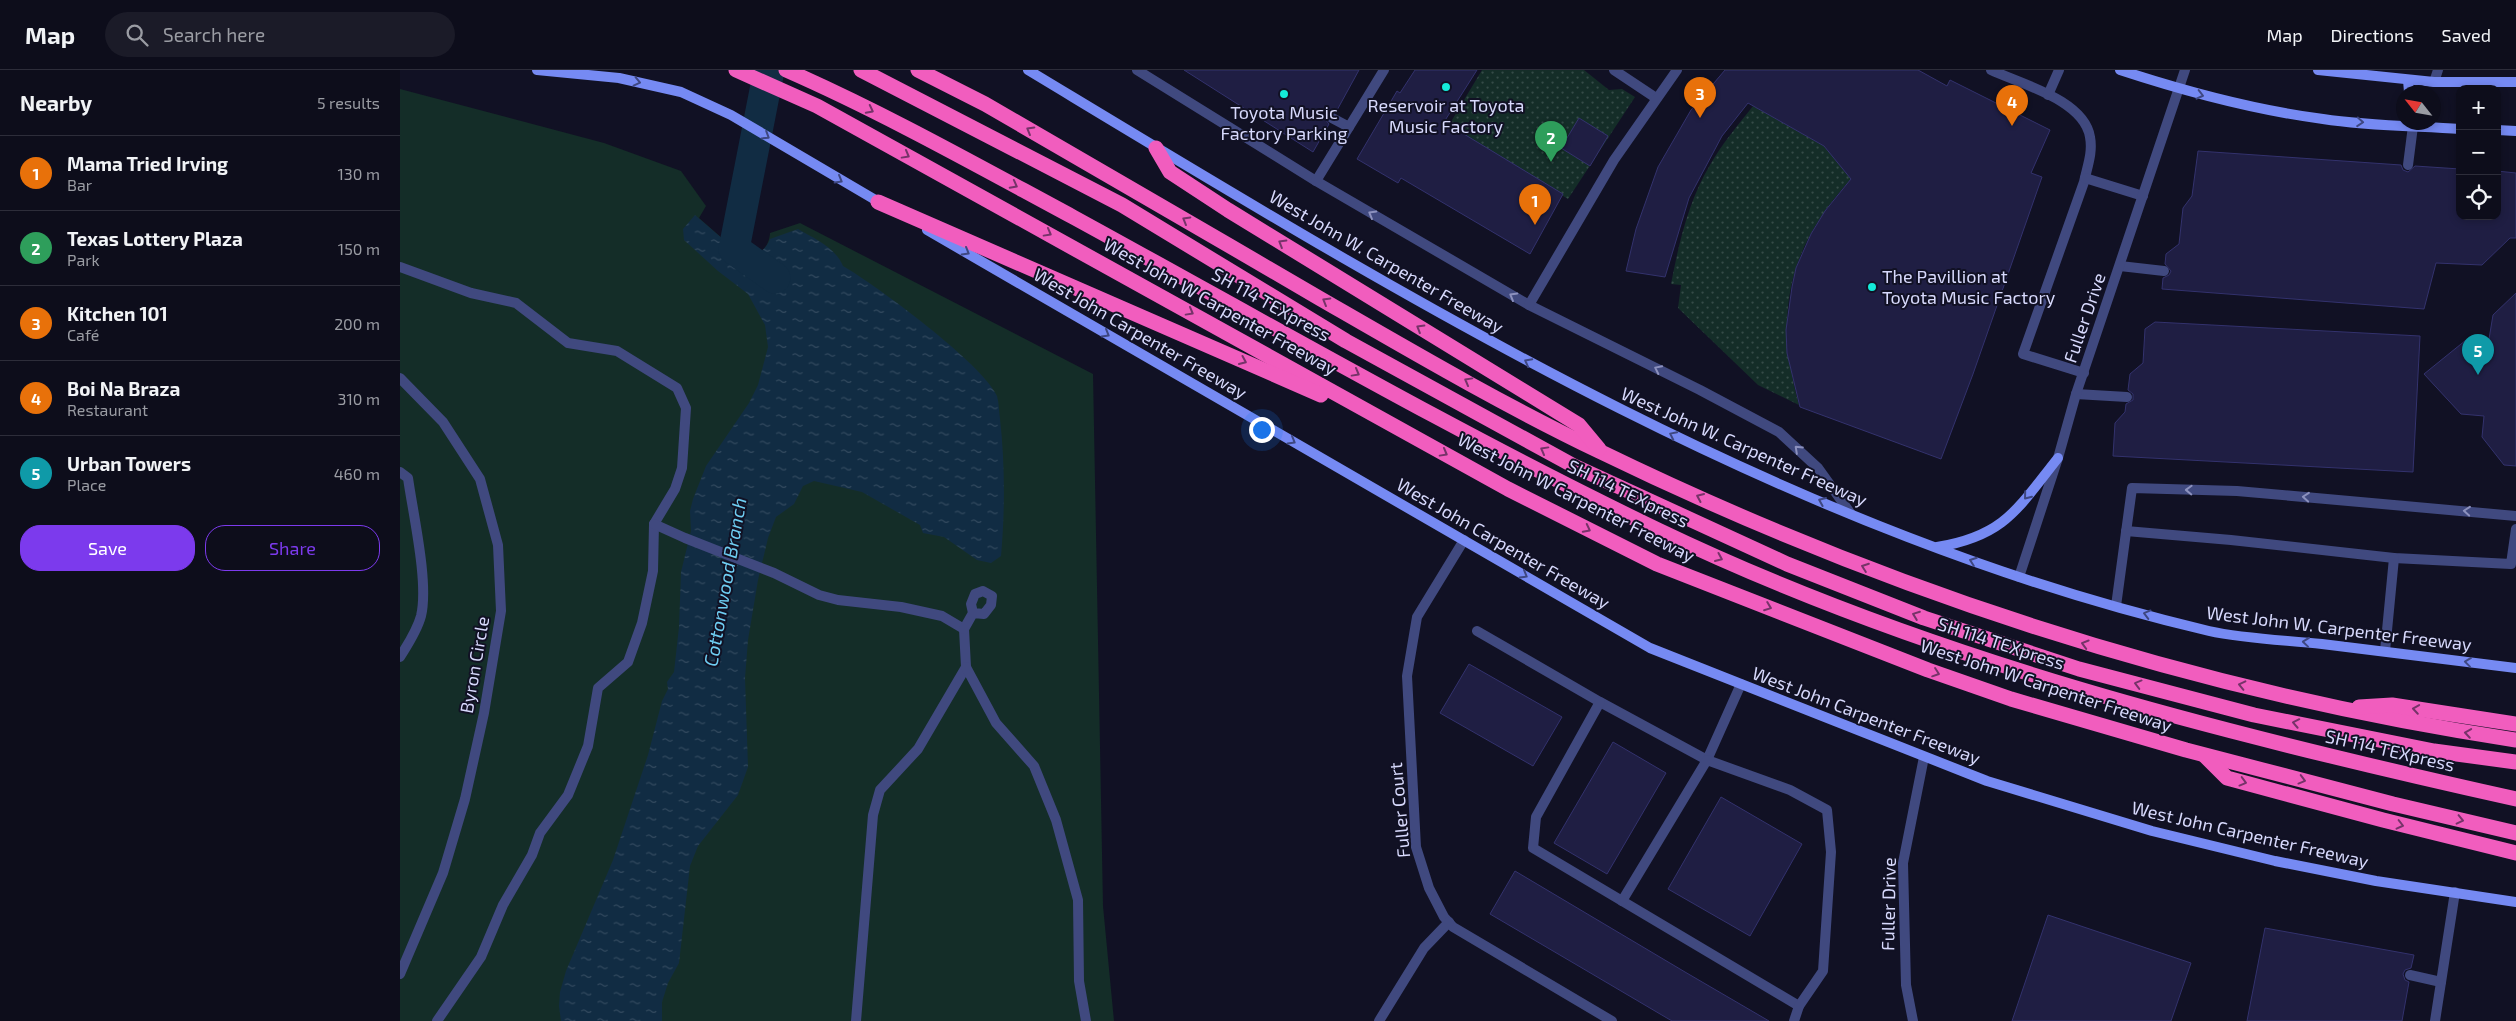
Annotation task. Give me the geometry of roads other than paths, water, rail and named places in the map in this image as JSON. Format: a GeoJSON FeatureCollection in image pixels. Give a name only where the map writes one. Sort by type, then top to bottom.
{"type":"FeatureCollection","features":[{"type":"Feature","properties":{"kind":"highway","name":"SH 114 TEXpress"},"geometry":{"type":"LineString","coordinates":[[786,70],[922,135],[1463,433],[1662,532],[1777,584],[1918,636],[2073,687],[2247,737],[2516,799]]}},
{"type":"Feature","properties":{"kind":"highway","name":"SH 114 TEXpress"},"geometry":{"type":"LineString","coordinates":[[861,70],[1122,205],[1346,341],[1574,466],[1787,564],[1924,618],[2079,669],[2254,715],[2434,751],[2516,762]]}},
{"type":"Feature","properties":{"kind":"highway"},"geometry":{"type":"LineString","coordinates":[[918,70],[985,104],[1407,348],[1603,454],[1826,553],[1980,610],[2074,641],[2173,669],[2396,720],[2516,740]]}},
{"type":"Feature","properties":{"kind":"highway","name":"West John W Carpenter Freeway"},"geometry":{"type":"LineString","coordinates":[[742,72],[817,106],[1508,489],[1657,564],[2011,699],[2204,755],[2384,802],[2516,833]]}},
{"type":"Feature","properties":{"kind":"highway"},"geometry":{"type":"LineString","coordinates":[[1156,148],[1170,172],[1228,210],[1579,426],[1603,454]]}},
{"type":"Feature","properties":{"kind":"highway"},"geometry":{"type":"LineString","coordinates":[[878,202],[1401,430]]}},
{"type":"Feature","properties":{"kind":"highway"},"geometry":{"type":"LineString","coordinates":[[2340,708],[2392,705],[2516,724]]}},
{"type":"Feature","properties":{"kind":"highway"},"geometry":{"type":"LineString","coordinates":[[2204,755],[2227,778],[2516,853]]}},
{"type":"Feature","properties":{"kind":"main road","name":"West John Carpenter Freeway"},"geometry":{"type":"LineString","coordinates":[[537,70],[618,78],[681,92],[731,115],[800,158],[1650,648],[1987,781],[2152,831],[2275,861],[2376,881],[2516,902]]}},
{"type":"Feature","properties":{"kind":"main road","name":"West John W. Carpenter Freeway"},"geometry":{"type":"LineString","coordinates":[[1028,70],[1156,148],[1483,338],[1557,378],[1706,451],[1851,514],[1936,548],[2019,577],[2213,632],[2516,668]]}},
{"type":"Feature","properties":{"kind":"main road"},"geometry":{"type":"LineString","coordinates":[[2120,70],[2179,89],[2229,102],[2324,120],[2396,123]]}},
{"type":"Feature","properties":{"kind":"main road"},"geometry":{"type":"LineString","coordinates":[[2318,70],[2409,75],[2434,82],[2516,82]]}},
{"type":"Feature","properties":{"kind":"main road"},"geometry":{"type":"LineString","coordinates":[[2441,127],[2456,129]]}},
{"type":"Feature","properties":{"kind":"main road"},"geometry":{"type":"LineString","coordinates":[[2501,130],[2516,130]]}},
{"type":"Feature","properties":{"kind":"main road"},"geometry":{"type":"LineString","coordinates":[[1936,548],[1962,543],[1986,534],[2009,519],[2058,458]]}},
{"type":"Feature","properties":{"kind":"street"},"geometry":{"type":"LineString","coordinates":[[1137,70],[1316,181],[1529,306],[1700,390],[1779,432],[1818,468],[1851,514]]}},
{"type":"Feature","properties":{"kind":"street"},"geometry":{"type":"LineString","coordinates":[[1316,181],[1384,70]]}},
{"type":"Feature","properties":{"kind":"street"},"geometry":{"type":"LineString","coordinates":[[1614,70],[1656,98]]}},
{"type":"Feature","properties":{"kind":"street"},"geometry":{"type":"LineString","coordinates":[[1529,306],[1614,160],[1677,70]]}},
{"type":"Feature","properties":{"kind":"street"},"geometry":{"type":"LineString","coordinates":[[1991,70],[2060,100],[2079,114],[2090,135],[2091,154],[2085,178],[2022,354],[2084,373]]}},
{"type":"Feature","properties":{"kind":"street"},"geometry":{"type":"LineString","coordinates":[[2048,95],[2059,70]]}},
{"type":"Feature","properties":{"kind":"street","name":"Fuller Drive"},"geometry":{"type":"LineString","coordinates":[[2019,577],[2058,458],[2076,394],[2185,70]]}},
{"type":"Feature","properties":{"kind":"street"},"geometry":{"type":"LineString","coordinates":[[2434,82],[2438,70]]}},
{"type":"Feature","properties":{"kind":"street"},"geometry":{"type":"LineString","coordinates":[[1332,118],[1349,127]]}},
{"type":"Feature","properties":{"kind":"street"},"geometry":{"type":"LineString","coordinates":[[2408,165],[2413,130]]}},
{"type":"Feature","properties":{"kind":"street"},"geometry":{"type":"LineString","coordinates":[[2085,178],[2143,196]]}},
{"type":"Feature","properties":{"kind":"street"},"geometry":{"type":"LineString","coordinates":[[2120,266],[2164,271]]}},
{"type":"Feature","properties":{"kind":"street"},"geometry":{"type":"LineString","coordinates":[[400,268],[471,293],[516,303],[568,343],[617,351],[677,388],[686,408],[682,468],[675,489],[654,524],[653,571],[642,623],[628,662],[598,688],[588,746],[568,795],[540,833],[532,855],[503,905],[481,957],[436,1021]]}},
{"type":"Feature","properties":{"kind":"street","name":"Byron Circle"},"geometry":{"type":"LineString","coordinates":[[400,378],[443,422],[480,479],[498,545],[501,611],[484,713],[465,799],[443,873],[400,974]]}},
{"type":"Feature","properties":{"kind":"street"},"geometry":{"type":"LineString","coordinates":[[2076,394],[2127,397]]}},
{"type":"Feature","properties":{"kind":"street"},"geometry":{"type":"LineString","coordinates":[[400,472],[408,478],[420,553],[422,597],[421,615],[414,635],[400,657]]}},
{"type":"Feature","properties":{"kind":"street"},"geometry":{"type":"LineString","coordinates":[[2116,606],[2132,488],[2237,491],[2516,516]]}},
{"type":"Feature","properties":{"kind":"street"},"geometry":{"type":"LineString","coordinates":[[654,524],[774,573],[819,595],[838,600],[901,607],[942,616],[964,629]]}},
{"type":"Feature","properties":{"kind":"street"},"geometry":{"type":"LineString","coordinates":[[2126,531],[2231,540],[2394,558],[2511,564],[2516,529]]}},
{"type":"Feature","properties":{"kind":"street","name":"Fuller Court"},"geometry":{"type":"LineString","coordinates":[[1464,540],[1418,617],[1407,676],[1416,847],[1429,888],[1449,922],[1454,927],[1612,1021]]}},
{"type":"Feature","properties":{"kind":"street"},"geometry":{"type":"LineString","coordinates":[[2385,651],[2394,558]]}},
{"type":"Feature","properties":{"kind":"street"},"geometry":{"type":"LineString","coordinates":[[973,613],[964,629],[966,667],[996,723],[1034,766],[1056,820],[1078,900],[1079,981],[1086,1021]]}},
{"type":"Feature","properties":{"kind":"street"},"geometry":{"type":"LineString","coordinates":[[1477,631],[1600,702],[1707,760],[1790,790],[1827,810],[1831,852],[1823,971],[1799,1006],[1794,1021]]}},
{"type":"Feature","properties":{"kind":"street"},"geometry":{"type":"LineString","coordinates":[[856,1021],[873,816],[880,790],[918,749],[966,667]]}},
{"type":"Feature","properties":{"kind":"street"},"geometry":{"type":"LineString","coordinates":[[1622,901],[1707,760],[1741,684]]}},
{"type":"Feature","properties":{"kind":"street"},"geometry":{"type":"LineString","coordinates":[[1600,702],[1536,817],[1533,848],[1799,1006]]}},
{"type":"Feature","properties":{"kind":"street","name":"Fuller Drive"},"geometry":{"type":"LineString","coordinates":[[1913,1021],[1906,985],[1903,864],[1924,757]]}},
{"type":"Feature","properties":{"kind":"street"},"geometry":{"type":"LineString","coordinates":[[2435,1021],[2455,892]]}},
{"type":"Feature","properties":{"kind":"street"},"geometry":{"type":"LineString","coordinates":[[1380,1021],[1424,948],[1449,922]]}},
{"type":"Feature","properties":{"kind":"street"},"geometry":{"type":"LineString","coordinates":[[2410,975],[2441,982]]}},
{"type":"Feature","properties":{"kind":"water"},"geometry":{"type":"Polygon","coordinates":[[[695,215],[739,253],[744,255],[754,255],[765,248],[770,239],[798,229],[811,236],[830,249],[843,266],[903,307],[927,326],[972,365],[988,382],[997,396],[1002,436],[1004,488],[1001,556],[991,563],[977,560],[944,537],[923,533],[920,525],[862,492],[814,481],[803,486],[794,504],[776,517],[768,538],[758,580],[748,640],[745,678],[748,767],[738,795],[698,846],[690,866],[679,963],[668,983],[662,1002],[662,1021],[561,1021],[560,992],[566,971],[613,860],[648,755],[662,701],[668,689],[667,682],[674,672],[679,627],[681,572],[691,531],[690,511],[693,499],[706,466],[749,403],[758,385],[768,347],[765,325],[748,294],[718,271],[684,240],[683,229],[695,215]]]}},
{"type":"Feature","properties":{"kind":"waterway","name":"Cottonwood Branch"},"geometry":{"type":"LineString","coordinates":[[769,70],[734,249],[775,278]]}},
{"type":"Feature","properties":{"kind":"place","name":"Reservoir at Toyota Music Factory"},"geometry":{"type":"Point","coordinates":[1446,87]}},
{"type":"Feature","properties":{"kind":"place","name":"Toyota Music Factory Parking"},"geometry":{"type":"Point","coordinates":[1284,94]}},
{"type":"Feature","properties":{"kind":"place","name":"Kitchen 101"},"geometry":{"type":"Point","coordinates":[1700,118]}},
{"type":"Feature","properties":{"kind":"place","name":"Boi Na Braza"},"geometry":{"type":"Point","coordinates":[2012,126]}},
{"type":"Feature","properties":{"kind":"place","name":"Texas Lottery Plaza"},"geometry":{"type":"Point","coordinates":[1551,162]}},
{"type":"Feature","properties":{"kind":"place","name":"Mama Tried Irving"},"geometry":{"type":"Point","coordinates":[1535,225]}},
{"type":"Feature","properties":{"kind":"place","name":"The Pavillion at Toyota Music Factory"},"geometry":{"type":"Point","coordinates":[1872,287]}},
{"type":"Feature","properties":{"kind":"place","name":"Urban Towers"},"geometry":{"type":"Point","coordinates":[2478,375]}}]}
